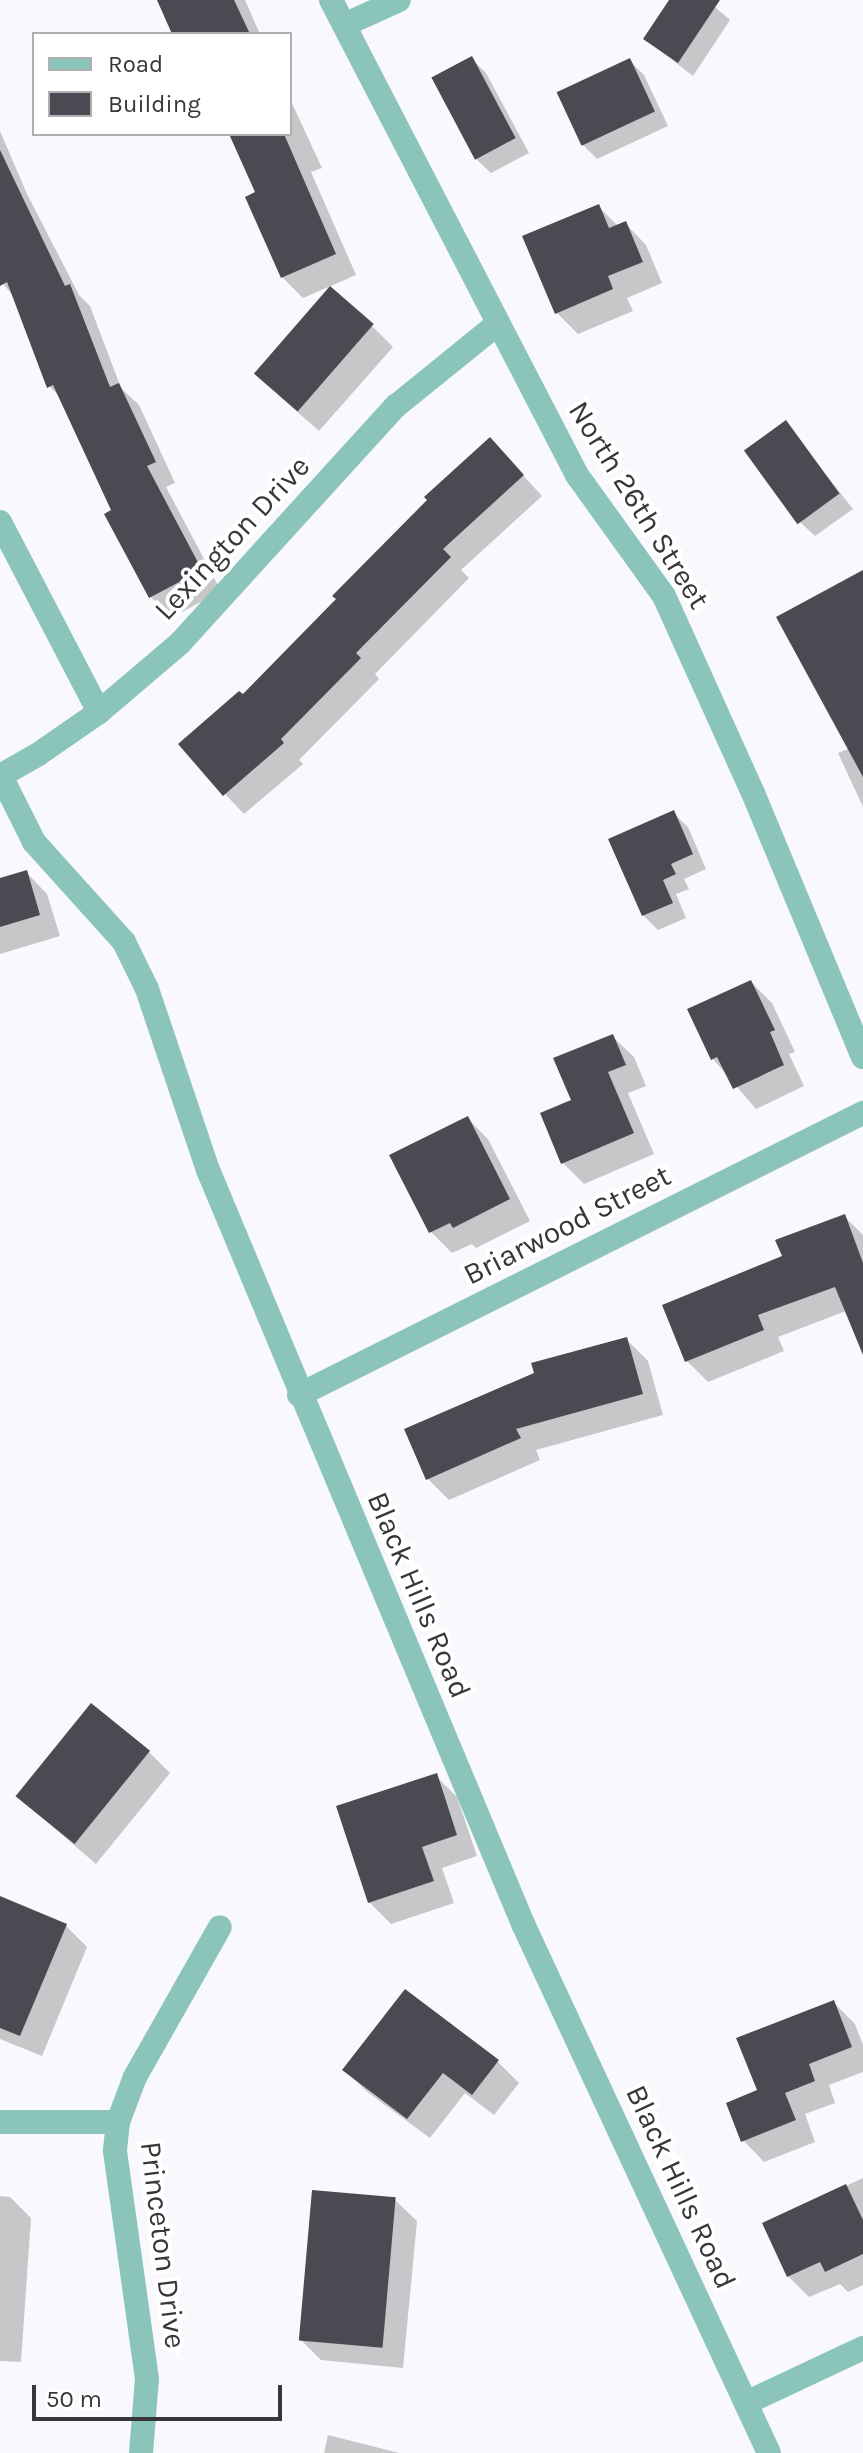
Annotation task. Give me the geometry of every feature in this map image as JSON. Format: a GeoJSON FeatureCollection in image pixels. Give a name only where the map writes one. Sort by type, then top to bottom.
{"type":"FeatureCollection","features":[{"type":"Feature","properties":{"kind":"street","name":"North 26th Street"},"geometry":{"type":"LineString","coordinates":[[331,0],[496,325],[577,475],[664,596],[753,793],[863,1057]]}},
{"type":"Feature","properties":{"kind":"street"},"geometry":{"type":"LineString","coordinates":[[344,25],[399,0]]}},
{"type":"Feature","properties":{"kind":"street","name":"Lexington Drive"},"geometry":{"type":"LineString","coordinates":[[0,776],[37,755],[99,712],[180,643],[396,406],[496,325]]}},
{"type":"Feature","properties":{"kind":"street"},"geometry":{"type":"LineString","coordinates":[[0,522],[99,712]]}},
{"type":"Feature","properties":{"kind":"street","name":"Black Hills Road"},"geometry":{"type":"LineString","coordinates":[[0,776],[34,842],[124,942],[142,977],[208,1170],[299,1395],[524,1926],[769,2453]]}},
{"type":"Feature","properties":{"kind":"street","name":"Briarwood Street"},"geometry":{"type":"LineString","coordinates":[[299,1395],[863,1113]]}},
{"type":"Feature","properties":{"kind":"street","name":"Princeton Drive"},"geometry":{"type":"LineString","coordinates":[[141,2453],[147,2379],[115,2150],[118,2122],[135,2077],[220,1927]]}},
{"type":"Feature","properties":{"kind":"street"},"geometry":{"type":"LineString","coordinates":[[0,2122],[118,2122]]}},
{"type":"Feature","properties":{"kind":"street"},"geometry":{"type":"LineString","coordinates":[[746,2403],[863,2348]]}},
{"type":"Feature","properties":{"kind":"building"},"geometry":{"type":"Polygon","coordinates":[[[157,0],[234,0],[249,32],[171,32],[157,0]]]}},
{"type":"Feature","properties":{"kind":"building"},"geometry":{"type":"Polygon","coordinates":[[[669,0],[720,0],[678,63],[643,39],[669,0]]]}},
{"type":"Feature","properties":{"kind":"building"},"geometry":{"type":"Polygon","coordinates":[[[472,56],[516,138],[475,160],[431,78],[472,56]]]}},
{"type":"Feature","properties":{"kind":"building"},"geometry":{"type":"Polygon","coordinates":[[[630,58],[655,111],[582,146],[557,92],[630,58]]]}},
{"type":"Feature","properties":{"kind":"building"},"geometry":{"type":"Polygon","coordinates":[[[230,136],[285,136],[336,254],[281,278],[245,197],[255,192],[230,136]]]}},
{"type":"Feature","properties":{"kind":"building"},"geometry":{"type":"Polygon","coordinates":[[[0,150],[65,286],[70,284],[110,387],[119,383],[156,462],[147,466],[202,570],[149,598],[104,514],[111,510],[53,385],[47,388],[7,282],[0,286],[0,150]]]}},
{"type":"Feature","properties":{"kind":"building"},"geometry":{"type":"Polygon","coordinates":[[[599,204],[609,228],[626,221],[643,262],[608,276],[613,289],[555,314],[522,236],[599,204]]]}},
{"type":"Feature","properties":{"kind":"building"},"geometry":{"type":"Polygon","coordinates":[[[330,286],[374,324],[298,412],[254,374],[330,286]]]}},
{"type":"Feature","properties":{"kind":"building"},"geometry":{"type":"Polygon","coordinates":[[[786,420],[839,494],[797,524],[744,451],[786,420]]]}},
{"type":"Feature","properties":{"kind":"building"},"geometry":{"type":"Polygon","coordinates":[[[490,437],[524,475],[443,549],[451,557],[356,653],[361,658],[281,739],[284,743],[223,796],[178,744],[239,691],[243,694],[336,599],[332,596],[427,500],[424,497],[490,437]]]}},
{"type":"Feature","properties":{"kind":"building"},"geometry":{"type":"Polygon","coordinates":[[[863,570],[863,777],[776,617],[863,570]]]}},
{"type":"Feature","properties":{"kind":"building"},"geometry":{"type":"Polygon","coordinates":[[[674,810],[693,854],[671,864],[676,874],[663,880],[673,903],[642,916],[608,839],[674,810]]]}},
{"type":"Feature","properties":{"kind":"building"},"geometry":{"type":"Polygon","coordinates":[[[27,870],[40,915],[0,927],[0,878],[27,870]]]}},
{"type":"Feature","properties":{"kind":"building"},"geometry":{"type":"Polygon","coordinates":[[[751,980],[775,1030],[770,1032],[784,1065],[733,1089],[717,1057],[711,1060],[687,1009],[751,980]]]}},
{"type":"Feature","properties":{"kind":"building"},"geometry":{"type":"Polygon","coordinates":[[[613,1034],[626,1065],[608,1072],[634,1133],[561,1164],[540,1113],[571,1100],[553,1058],[613,1034]]]}},
{"type":"Feature","properties":{"kind":"building"},"geometry":{"type":"Polygon","coordinates":[[[468,1116],[510,1199],[453,1228],[450,1223],[429,1233],[389,1155],[468,1116]]]}},
{"type":"Feature","properties":{"kind":"building"},"geometry":{"type":"Polygon","coordinates":[[[845,1214],[863,1263],[863,1355],[835,1287],[758,1315],[764,1330],[685,1362],[662,1305],[782,1256],[775,1240],[845,1214]]]}},
{"type":"Feature","properties":{"kind":"building"},"geometry":{"type":"Polygon","coordinates":[[[627,1337],[643,1394],[516,1429],[521,1438],[426,1480],[404,1429],[534,1373],[531,1363],[627,1337]]]}},
{"type":"Feature","properties":{"kind":"building"},"geometry":{"type":"Polygon","coordinates":[[[91,1703],[150,1751],[75,1844],[15,1796],[91,1703]]]}},
{"type":"Feature","properties":{"kind":"building"},"geometry":{"type":"Polygon","coordinates":[[[437,1773],[457,1835],[422,1847],[434,1881],[368,1903],[336,1806],[437,1773]]]}},
{"type":"Feature","properties":{"kind":"building"},"geometry":{"type":"Polygon","coordinates":[[[0,1896],[67,1924],[20,2036],[0,2028],[0,1896]]]}},
{"type":"Feature","properties":{"kind":"building"},"geometry":{"type":"Polygon","coordinates":[[[405,1989],[499,2060],[472,2095],[443,2073],[407,2119],[342,2070],[405,1989]]]}},
{"type":"Feature","properties":{"kind":"building"},"geometry":{"type":"Polygon","coordinates":[[[834,2000],[852,2047],[809,2064],[815,2081],[785,2093],[796,2120],[741,2142],[726,2103],[757,2090],[736,2038],[834,2000]]]}},
{"type":"Feature","properties":{"kind":"building"},"geometry":{"type":"Polygon","coordinates":[[[846,2184],[863,2220],[863,2254],[825,2272],[820,2262],[787,2277],[762,2223],[846,2184]]]}},
{"type":"Feature","properties":{"kind":"building"},"geometry":{"type":"Polygon","coordinates":[[[312,2190],[396,2197],[383,2348],[299,2340],[312,2190]]]}}]}
